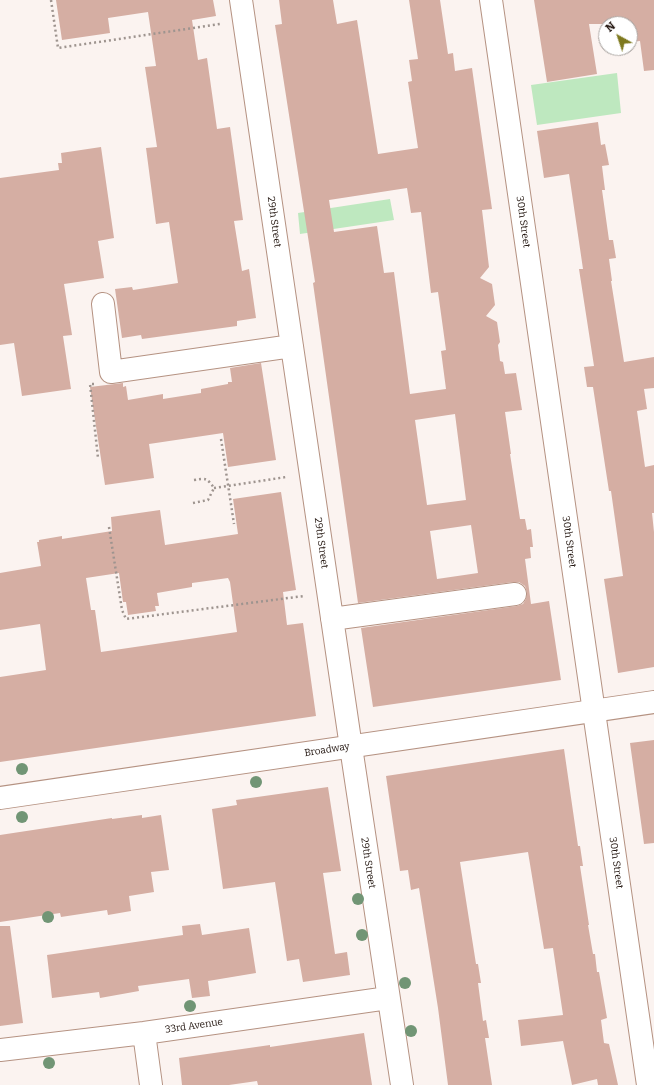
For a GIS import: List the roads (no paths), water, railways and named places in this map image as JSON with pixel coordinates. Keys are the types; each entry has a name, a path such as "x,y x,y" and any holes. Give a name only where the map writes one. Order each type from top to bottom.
{"street":[{"name":"29th Street","path":"241,0 402,1085"},
{"name":"30th Street","path":"491,0 648,1085"},
{"path":"103,304 111,372 292,346"},
{"path":"332,619 515,594"},
{"name":"Broadway","path":"0,798 654,702"},
{"name":"33rd Avenue","path":"0,1050 144,1033 388,998"},
{"path":"144,1033 152,1085"}]}
